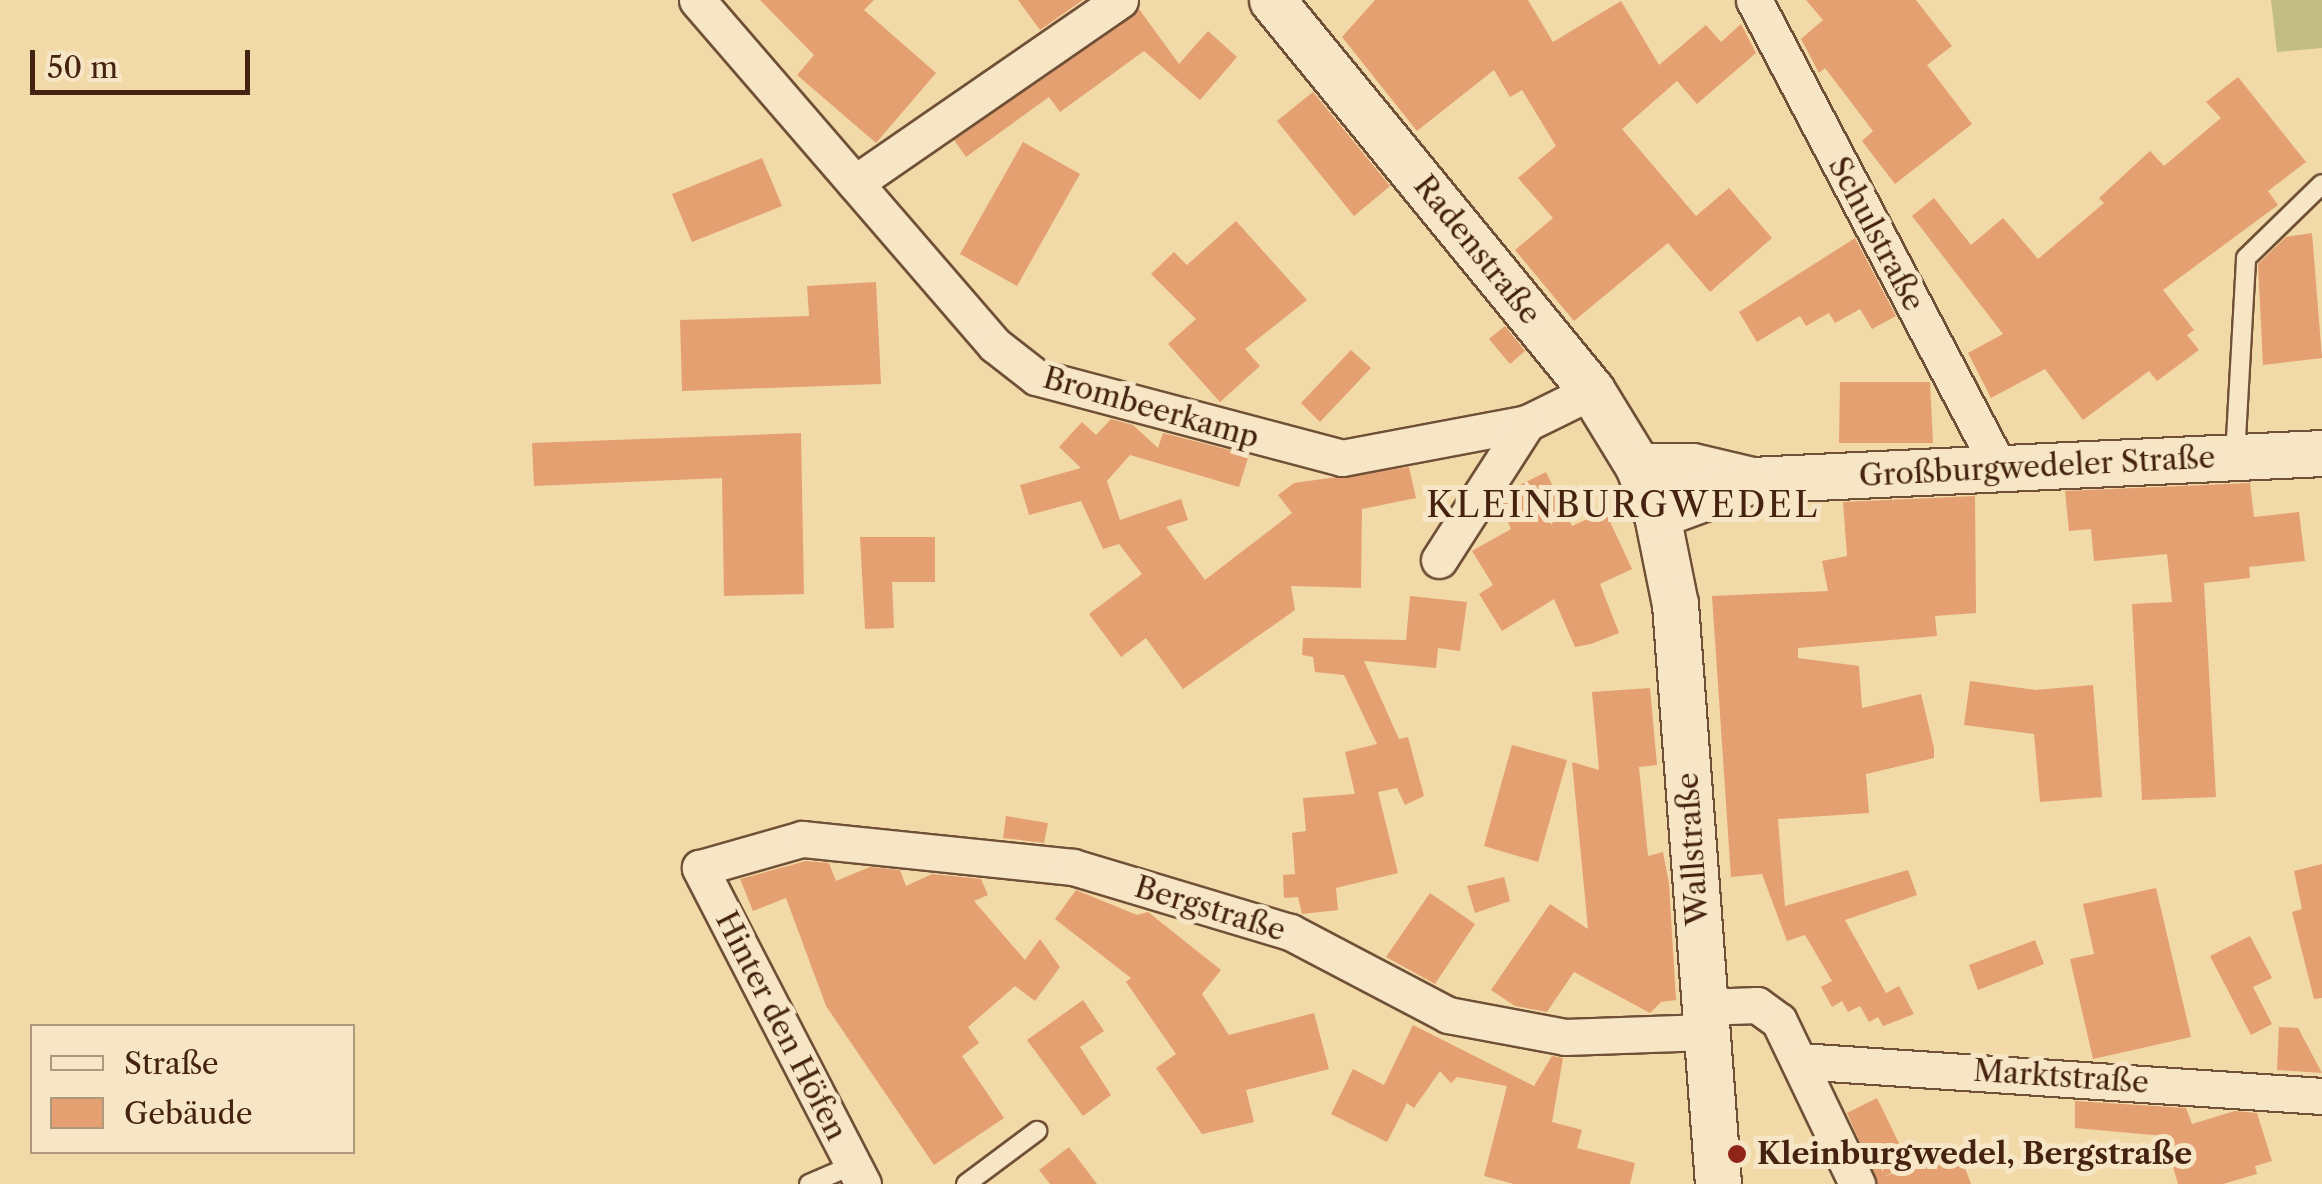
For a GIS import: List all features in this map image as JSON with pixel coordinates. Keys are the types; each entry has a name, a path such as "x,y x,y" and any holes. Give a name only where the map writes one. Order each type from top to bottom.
{"street":[{"name":"Brombeerkamp","path":"698,0 995,345 1036,377 1342,458 1527,422 1592,391"},
{"path":"855,183 1120,0"},
{"name":"Radenstraße","path":"1272,0 1592,391 1638,466 1657,515"},
{"name":"Schulstraße","path":"1754,0 1999,467"},
{"path":"1439,560 1527,422"},
{"name":"Großburgwedeler Straße","path":"1638,466 1692,466 1752,480 2322,453"},
{"name":"Großburgwedeler Straße","path":"1657,515 1752,480"},
{"name":"Wallstraße","path":"1657,515 1679,640 1718,1184"},
{"name":"Bergstraße","path":"700,868 802,839 1073,866 1290,932 1448,1015 1565,1037 1705,1019 1757,1005 1779,1021 1857,1184"},
{"name":"Hinter den Höfen","path":"700,868 858,1175"},
{"name":"Marktstraße","path":"1799,1061 2322,1096"}],"lane":[{"path":"2235,458 2246,258 2322,184"},
{"path":"966,1184 1036,1131"},
{"path":"809,1184 858,1175"}],"shaded area":[{"path":"2271,0 2322,0 2322,48 2277,52"}],"building":[{"path":"760,0 874,0 864,10 936,73 876,143 797,75 814,55"},
{"path":"1018,0 1083,0 1040,30"},
{"path":"1375,0 1528,0 1553,42 1621,1 1659,65 1706,25 1721,42 1741,24 1756,53 1697,104 1677,81 1622,129 1696,216 1729,188 1772,238 1710,292 1668,243 1574,321 1515,250 1553,218 1518,178 1556,146 1522,90 1510,97 1494,70 1417,131 1342,37"},
{"path":"1806,0 1916,0 1952,46 1927,65 1972,124 1895,184 1862,141 1873,131 1825,68 1819,73 1801,39 1823,20"},
{"path":"1139,9 1179,64 1208,31 1237,57 1200,100 1144,51 1060,112 1049,97 966,157 954,140"},
{"path":"2238,77 2306,162 2268,191 2278,205 2163,290 2194,330 2187,335 2199,350 2157,381 2149,371 2083,420 2045,369 1991,398 1968,353 2003,334 1912,216 1934,198 1971,245 2003,218 2038,259 2104,203 2099,198 2150,151 2164,166 2221,118 2206,102"},
{"path":"1313,92 1390,186 1354,216 1277,121"},
{"path":"1023,142 1080,174 1017,286 960,254"},
{"path":"762,158 782,206 692,242 672,194"},
{"path":"1236,221 1307,300 1245,349 1260,366 1220,402 1168,344 1196,319 1151,274 1174,252 1187,265"},
{"path":"2312,233 2322,358 2263,365 2258,264 2286,237"},
{"path":"1855,238 1896,316 1872,329 1860,309 1835,323 1829,313 1806,326 1800,316 1757,342 1739,312"},
{"path":"876,282 881,384 682,391 680,320 809,316 807,286"},
{"path":"1505,326 1525,351 1510,364 1489,339"},
{"path":"1351,350 1371,368 1320,422 1301,403"},
{"path":"1840,382 1930,382 1933,443 1839,443"},
{"path":"1111,419 1133,425 1158,448 1163,433 1249,455 1239,487 1130,455 1107,481 1120,520 1181,499 1188,520 1166,527 1205,580 1292,513 1278,495 1294,483 1409,467 1416,498 1362,509 1361,588 1291,586 1295,610 1183,689 1146,638 1121,657 1089,614 1142,574 1119,544 1103,549 1081,501 1029,515 1020,485 1081,468 1059,447 1082,422 1096,435"},
{"path":"801,433 804,594 724,596 722,478 534,486 532,443"},
{"path":"1546,472 1572,526 1605,511 1632,569 1600,584 1619,633 1591,644 1575,647 1554,599 1502,631 1479,594 1493,585 1472,551 1511,529 1500,505 1510,490"},
{"path":"2250,483 2254,517 2299,512 2305,561 2249,567 2250,578 2204,583 2216,797 2142,800 2132,604 2172,602 2167,554 2094,561 2091,529 2069,531 2065,491"},
{"path":"1975,496 1976,613 1935,616 1937,636 1798,648 1798,658 1859,666 1862,708 1921,694 1934,748 1934,758 1866,774 1869,813 1778,819 1785,906 1908,870 1917,895 1845,920 1886,993 1899,986 1914,1014 1883,1026 1878,1017 1869,1022 1860,1006 1848,1012 1842,1001 1832,1007 1821,987 1832,981 1805,935 1787,941 1762,874 1731,877 1712,596 1828,591 1822,561 1847,556 1843,502"},
{"path":"860,537 935,537 935,582 892,582 894,628 865,629"},
{"path":"1410,596 1467,602 1460,651 1438,648 1436,668 1364,661 1399,739 1408,737 1424,796 1405,805 1397,788 1378,792 1398,873 1336,888 1338,910 1302,914 1298,897 1284,898 1283,875 1295,874 1292,833 1306,831 1303,798 1355,794 1345,752 1377,744 1344,675 1315,672 1313,657 1302,655 1303,638 1406,640"},
{"path":"1970,681 2035,690 2093,685 2102,797 2040,802 2034,734 1964,725"},
{"path":"1650,688 1657,765 1639,767 1648,856 1663,852 1669,884 1676,1000 1661,1002 1650,1013 1574,972 1547,1012 1515,1006 1491,990 1550,904 1588,929 1572,762 1599,770 1592,692"},
{"path":"1512,745 1567,760 1538,862 1484,846"},
{"path":"1006,816 1048,823 1044,843 1003,838"},
{"path":"806,861 829,863 836,881 870,867 900,870 906,886 932,874 981,879 988,895 974,901 1025,960 1040,939 1060,967 1035,1001 1015,986 968,1027 979,1043 962,1056 1004,1118 934,1165 826,1006 786,898 753,911 740,879"},
{"path":"2322,864 2322,998 2314,999 2292,912 2302,909 2294,871"},
{"path":"1504,877 1510,901 1475,913 1467,886"},
{"path":"2156,888 2191,1037 2093,1059 2070,959 2094,954 2083,904"},
{"path":"1076,890 1137,915 1148,912 1221,970 1202,994 1229,1035 1314,1013 1329,1069 1246,1090 1254,1122 1202,1134 1156,1068 1176,1054 1126,982 1131,978 1055,919"},
{"path":"1430,893 1475,924 1435,984 1386,957"},
{"path":"2250,936 2272,978 2253,987 2272,1024 2251,1035 2210,956"},
{"path":"2035,940 2044,964 1978,990 1969,965"},
{"path":"1083,1000 1104,1031 1080,1047 1111,1095 1083,1116 1027,1040"},
{"path":"1413,1025 1534,1086 1552,1056 1563,1058 1552,1122 1582,1130 1577,1148 1635,1163 1630,1184 1514,1184 1484,1176 1507,1086 1457,1077 1451,1083 1440,1071 1414,1108 1407,1103 1387,1142 1331,1114 1353,1069 1384,1085"},
{"path":"2279,1027 2298,1028 2322,1073 2277,1070"},
{"path":"1877,1098 1909,1164 1883,1177 1958,1149 1971,1184 1878,1184 1847,1113"},
{"path":"2075,1101 2186,1108 2192,1124 2235,1111 2257,1113 2272,1161 2255,1166 2257,1174 2223,1184 2178,1184 2164,1136 2075,1128"},
{"path":"1069,1147 1097,1184 1050,1184 1039,1170"}],"place":[{"name":"Kleinburgwedel, Bergstraße","path":"1737,1154"}],"district":[{"name":"KLEINBURGWEDEL","path":"1623,505"}]}
